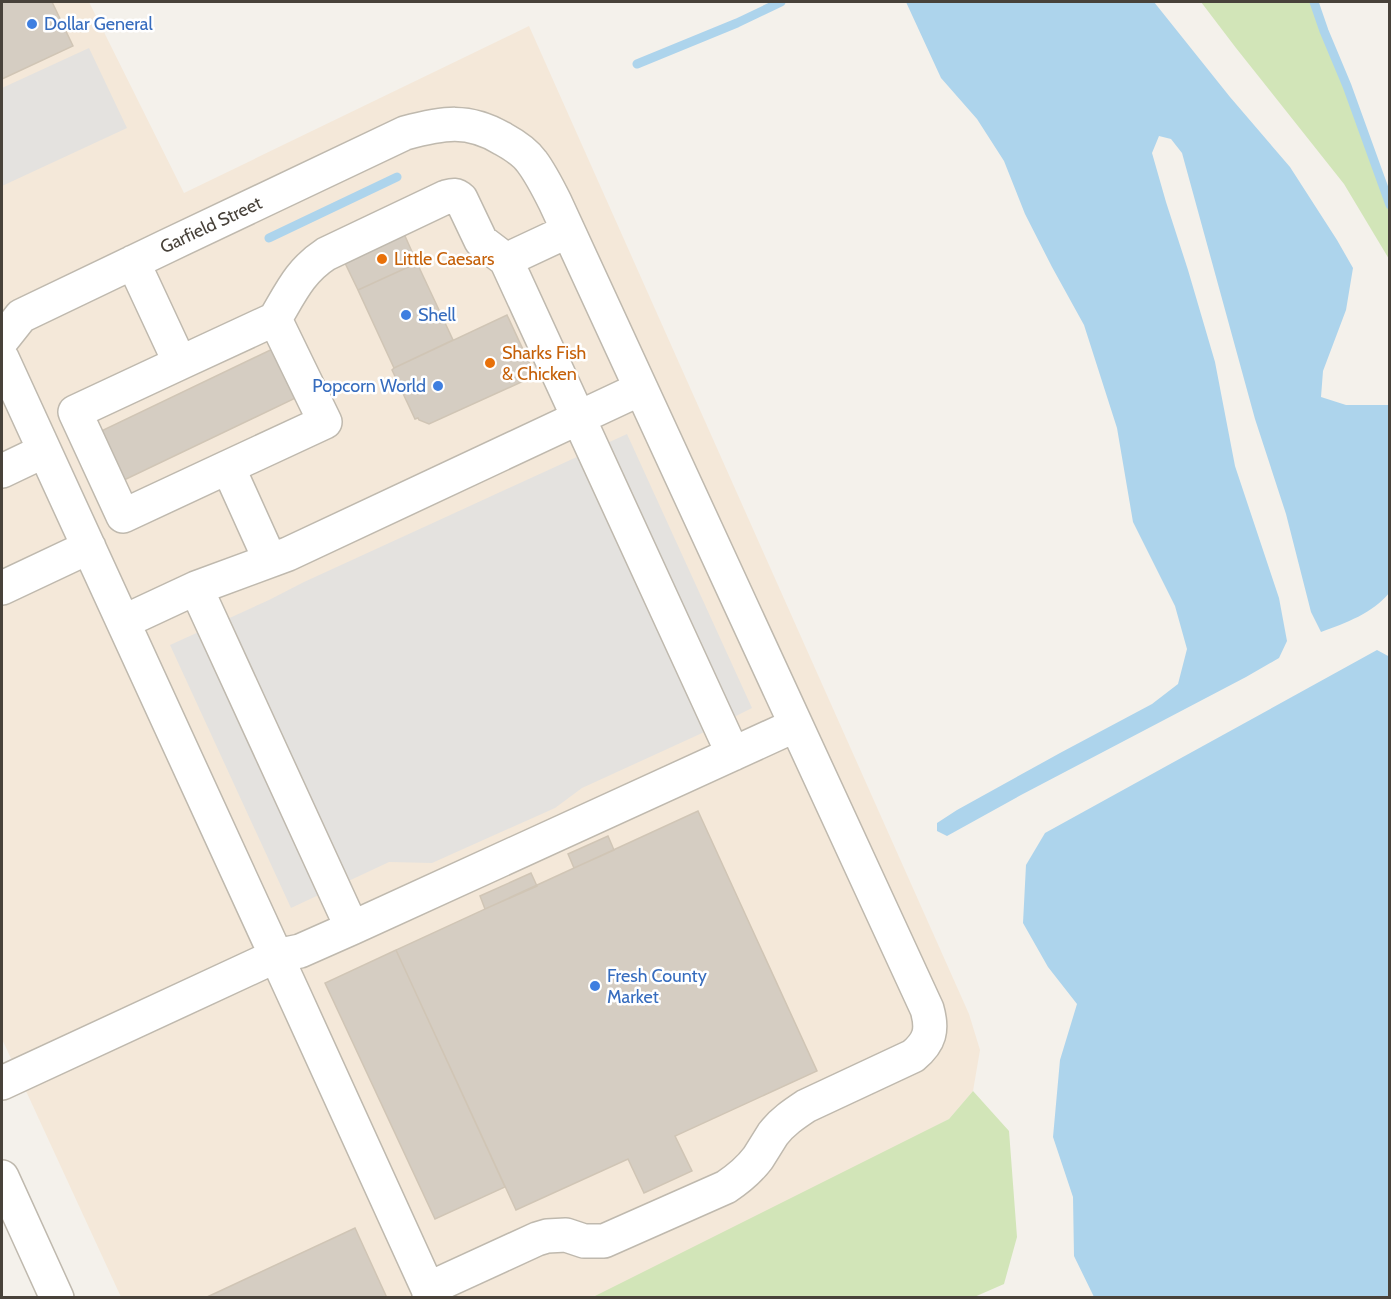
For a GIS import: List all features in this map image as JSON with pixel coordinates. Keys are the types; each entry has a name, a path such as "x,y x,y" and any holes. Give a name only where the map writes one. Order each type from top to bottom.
{"street":[{"name":"Garfield Street","path":"2,340 21,316 405,133 431,126 473,125 494,133 514,145 531,159 543,178 927,1009 930,1033 922,1049 913,1056 794,1113 773,1134 748,1169 726,1187 604,1241 584,1242 566,1235 537,1239 429,1293"},
{"path":"275,319 325,422 123,516 75,412 275,319 298,281 310,265 318,259 452,195 457,196 461,199 481,241 506,260 733,754"},
{"path":"506,260 568,231"},
{"path":"133,262 180,363"},
{"path":"2,358 429,1293"},
{"path":"123,622 196,588 288,554 640,389"},
{"path":"2,471 44,451"},
{"path":"228,467 270,560"},
{"path":"2,608 8,581 89,547"},
{"path":"196,588 352,928"},
{"path":"2,1083 276,956 300,951 352,928 796,725"},
{"path":"2,1177 50,1295"}],"shaded area":[{"path":"2,2 89,2 184,193 529,26 969,1014 980,1050 973,1091 949,1119 613,1297 121,1297 2,1039"},
{"path":"89,48 127,128 2,186 2,88"},
{"path":"627,434 752,708 582,788 555,808 432,863 389,862 291,908 170,645"}],"green space":[{"path":"1201,2 1314,2 1347,86 1389,205 1389,259 1344,184"},
{"path":"973,1091 1009,1131 1017,1237 1004,1284 972,1298 593,1297 949,1119"}],"water":[{"path":"906,2 1154,2 1290,167 1353,268 1346,310 1323,371 1321,397 1346,405 1390,405 1389,593 1367,612 1321,632 1311,612 1286,514 1255,419 1182,153 1171,139 1159,136 1152,153 1215,362 1235,466 1279,598 1287,641 1279,658 1246,677 947,836 937,831 937,823 1152,704 1178,684 1187,649 1175,606 1133,522 1117,428 1084,325 1025,214 1004,161 977,119 941,78"},
{"path":"1377,650 1390,657 1389,1297 1094,1297 1074,1256 1073,1197 1053,1137 1060,1060 1077,1004 1048,967 1023,923 1026,865 1045,833"}],"building":[{"name":"Dollar General","path":"2,2 52,2 73,46 2,79"},
{"name":"Little Caesars","path":"401,227 417,263 358,290 345,263"},
{"name":"Shell","path":"417,263 453,340 394,368 358,290"},
{"path":"507,315 532,369 528,379 429,424 418,418 415,419 392,370"},
{"path":"283,344 306,393 120,482 97,433"},
{"name":"Fresh County Market","path":"698,811 817,1071 675,1136 692,1171 644,1193 628,1159 516,1210 396,950"},
{"path":"608,836 614,850 574,868 568,854"},
{"path":"531,873 537,886 485,909 480,896"},
{"path":"396,950 505,1187 435,1219 325,983"},
{"path":"355,1228 387,1298 205,1298"}],"waterway":[{"path":"637,64 737,23 781,2"},
{"path":"1314,2 1390,205"},
{"path":"269,238 397,177"}],"place":[{"name":"Dollar General","path":"32,24"},
{"name":"Little Caesars","path":"382,259"},
{"name":"Shell","path":"406,315"},
{"name":"Sharks Fish & Chicken","path":"490,363"},
{"name":"Popcorn World","path":"438,386"},
{"name":"Fresh County Market","path":"595,986"}]}
